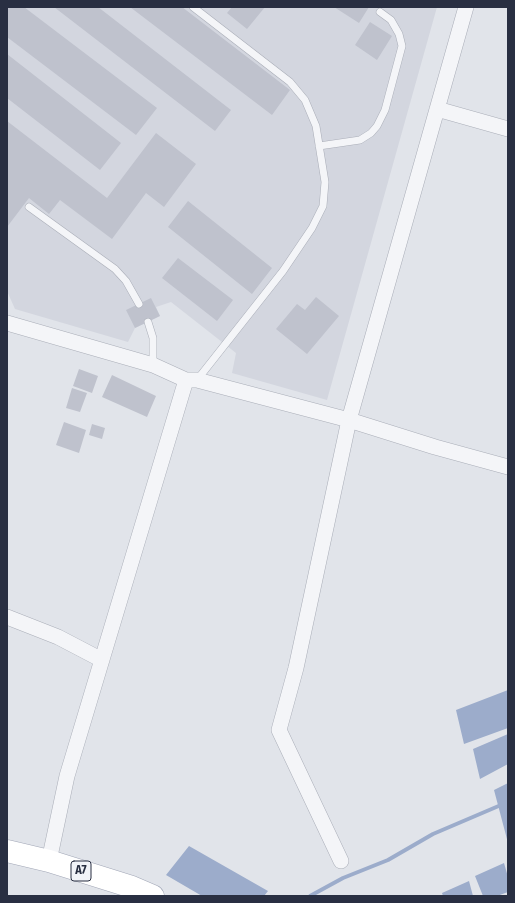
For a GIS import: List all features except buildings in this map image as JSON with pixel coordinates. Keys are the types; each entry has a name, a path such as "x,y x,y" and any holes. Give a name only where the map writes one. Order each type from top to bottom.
{"main road":[{"name":"A7","path":"7,851 49,861 132,887 153,896"}],"street":[{"path":"341,861 278,730 299,653 349,420 466,7"},
{"path":"438,109 508,129"},
{"path":"7,323 153,365 192,380 349,420 435,447 508,467"},
{"path":"49,861 67,776 102,660 192,380"},
{"path":"7,617 58,637 102,660"}],"lane":[{"path":"192,380 283,271 312,228 323,206 325,182 316,126 305,100 290,82 193,7"},
{"path":"319,146 360,140 371,133 377,126 385,110 402,46 399,34 391,20 380,12"},
{"path":"29,207 115,269 126,281 139,304"},
{"path":"148,322 153,338 153,365"}],"shaded area":[{"path":"7,7 437,7 327,400 232,373 236,353 171,302 156,307 160,316 135,328 128,342 15,309 7,291"}],"water":[{"path":"508,690 508,728 464,744 456,710"},
{"path":"508,734 508,764 480,779 473,749"},
{"path":"508,783 508,843 494,790"},
{"path":"189,846 268,891 264,896 202,896 166,875"},
{"path":"504,863 508,877 508,892 497,896 483,896 475,876"},
{"path":"469,881 473,896 443,896 442,893"}],"waterway":[{"path":"310,896 343,878 388,860 433,834 508,802"}]}
